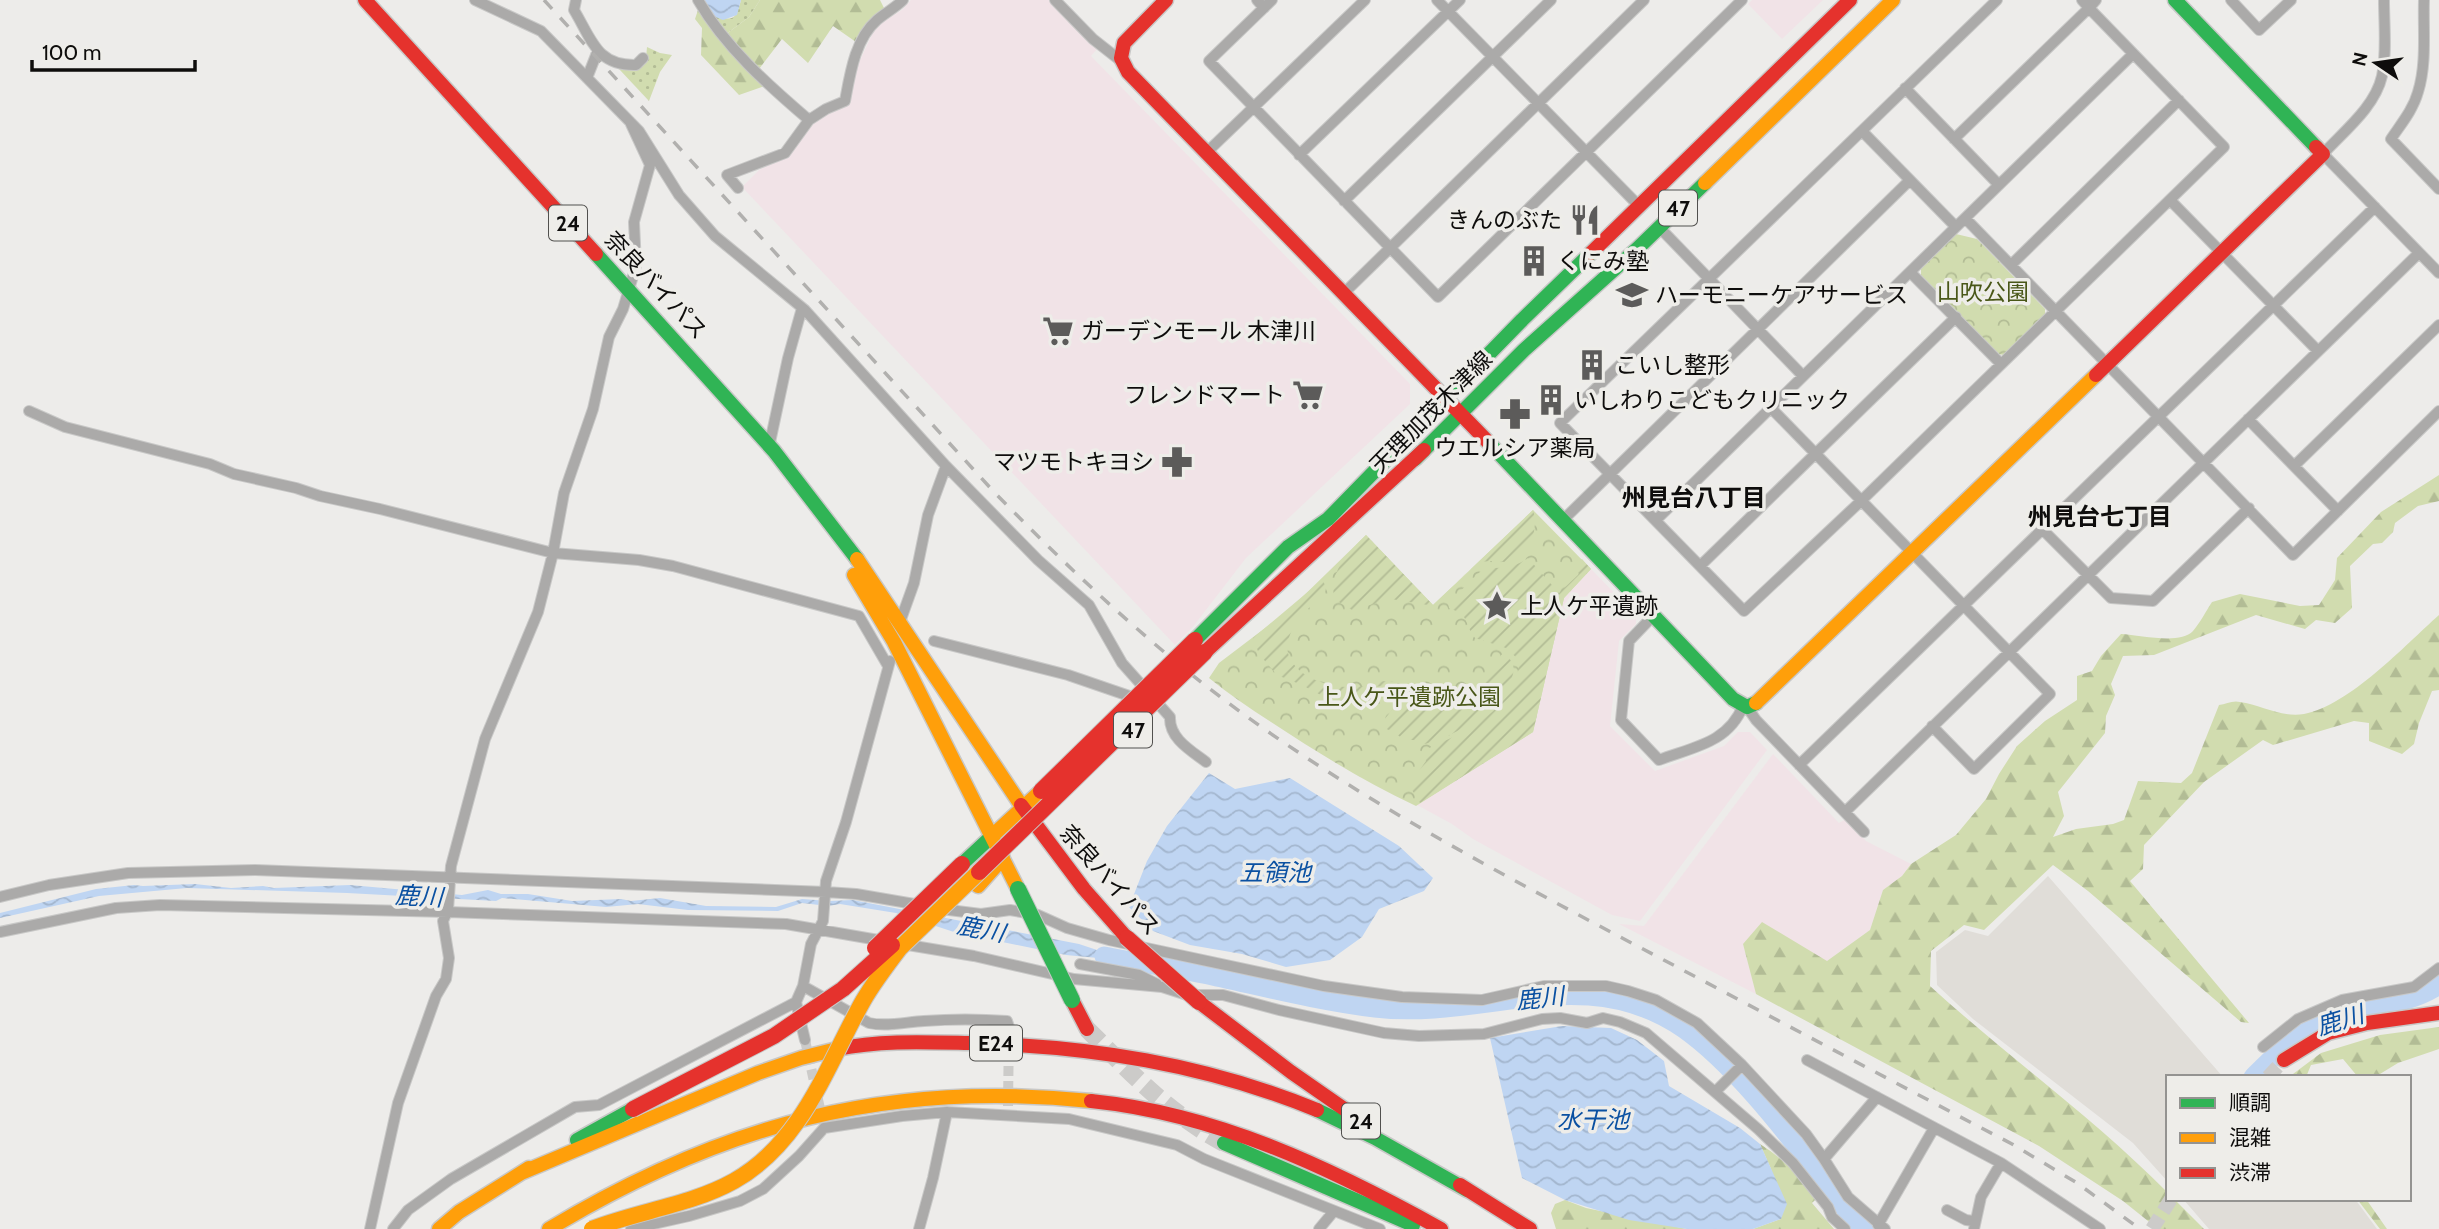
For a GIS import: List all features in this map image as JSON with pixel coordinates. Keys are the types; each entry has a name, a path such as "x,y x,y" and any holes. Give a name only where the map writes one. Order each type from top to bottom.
{"main road":[{"name":"奈良バイパス","path":"365,0 675,337 822,510 900,622 1034,826 1096,905 1127,938 1199,1002 1291,1072 1530,1229"},
{"path":"1166,0 1124,43 1121,61 1128,72 1461,414 1733,699 1745,706 1758,702 2323,154 2175,0"},
{"name":"天理加茂木津線","path":"1203,649 1316,536 1328,519 1522,320 1850,0"},
{"name":"天理加茂木津線","path":"1203,649 1423,450 1524,350 1586,297 1893,0"},
{"name":"奈良バイパス","path":"769,447 786,479 853,573 894,642 1087,1029"},
{"path":"633,1108 774,1036 843,989 1203,649"},
{"path":"592,1229 716,1190 748,1172 773,1152 805,1111 863,1001 901,948 1203,649"},
{"name":"47","path":"992,836 1203,649"},
{"name":"47","path":"1003,858 1203,649"},
{"path":"521,1173 811,1000 877,946 992,836"},
{"path":"644,1211 695,1207 724,1198 753,1183 779,1162 821,1107 866,1016 891,977 1003,858"},
{"path":"2284,1060 2328,1033 2367,1023 2439,1013"},
{"name":"E24","path":"439,1229 459,1212 521,1173 706,1094 806,1056 859,1045 949,1042 1033,1045 1106,1052 1177,1065 1235,1079 1318,1110 1381,1141 1468,1190"},
{"name":"E24","path":"549,1229 653,1171 706,1149 780,1124 903,1100 999,1094 1133,1107 1210,1125 1263,1142 1326,1169 1441,1229"},
{"path":"1224,1143 1423,1229"}],"street":[{"path":"475,0 541,31 587,78 649,143 680,195 715,236 802,308 946,466 1038,560 1089,605 1122,663 1170,718 1170,727 1184,746 1206,762"},
{"path":"576,0 574,10 598,50 610,62 636,65 643,58"},
{"path":"698,0 722,37 767,84 809,120"},
{"path":"738,188 727,175 785,153 809,120 845,101 850,69 864,37 875,21 903,0"},
{"path":"1206,153 1364,0"},
{"path":"1437,0 1639,206"},
{"path":"1298,155 1460,0"},
{"path":"1344,201 1551,0"},
{"path":"1954,139 2089,3 2133,54 2224,147 1862,500 1744,611 1560,423 1997,0"},
{"path":"2231,0 2259,30 2291,0"},
{"path":"2384,0 2383,68 2379,86 2366,107 2323,154 2439,273"},
{"path":"2424,0 2423,62 2418,93 2411,110 2391,139 2435,186"},
{"path":"1058,1 1093,39 1121,61"},
{"path":"1264,3 1209,61 1438,297 1740,1"},
{"path":"1343,294 1638,2"},
{"path":"587,78 598,50"},
{"path":"1656,520 2133,54"},
{"path":"1905,88 1999,185"},
{"path":"2012,264 2179,100"},
{"path":"370,1229 398,1103 436,996 446,979 449,958 443,921 448,911 449,881 485,739 538,612 564,493 593,409 609,337 623,309 636,266 634,222 650,165 629,122"},
{"path":"1862,131 1956,227"},
{"path":"2435,186 2439,172"},
{"path":"1562,521 1909,181"},
{"path":"2170,200 2318,351"},
{"path":"1799,765 2375,207"},
{"path":"1965,218 2293,555 2439,411"},
{"path":"1659,227 1803,376"},
{"path":"1844,812 2419,253"},
{"path":"1910,272 2001,364"},
{"path":"769,447 802,308"},
{"path":"1700,566 1956,317"},
{"path":"2294,466 2439,325"},
{"path":"1771,408 2050,694 1974,769 1932,726"},
{"path":"29,411 65,427 211,464 234,474 320,496 553,553 639,560 673,566 859,616 888,666"},
{"path":"2248,419 2338,511"},
{"path":"805,1040 796,1002 803,986 811,944 821,926 826,881 846,822 894,642 914,583 928,515 946,466"},
{"path":"2042,529 2111,598 2153,601 2249,508"},
{"path":"1653,615 1629,641 1621,720 1659,760 1722,737 1737,721 1745,706 1864,832"},
{"path":"934,641 1068,675 1140,699 1152,698"},
{"path":"0,897 49,885 140,873 255,870 449,881 856,894 963,913 981,914 1010,910 1038,915 1067,928 1109,940 1324,986 1402,998 1482,1000 1544,986 1606,986 1656,999 1697,1023 1742,1065 1806,1134 1848,1197 1881,1227 1934,1128"},
{"path":"0,932 116,908 160,905 448,911 786,924 821,926 1074,979 1162,986"},
{"path":"1080,964 1139,975 1187,995 1223,995 1361,1028 1419,1036 1484,1034 1560,1018 1587,1023 1603,1018 1620,1022 1646,1033 1758,1129 1793,1163 1828,1207 1832,1217 1845,1229"},
{"path":"2263,1047 2298,1019 2342,1000 2414,987 2439,968"},
{"path":"803,986 869,1023 878,1025 927,1020 988,1020 1007,1021 1009,1027"},
{"path":"393,1229 408,1210 451,1179 575,1107 599,1105 796,1002"},
{"path":"1807,1060 2001,1163 2101,1229"},
{"path":"1715,1092 1742,1065"},
{"path":"1824,1158 1877,1097"},
{"path":"631,1229 740,1201 763,1189 799,1156 824,1128 902,1116 1008,1110 1069,1119 1177,1145 1204,1159 1380,1229"},
{"path":"919,1229 947,1112"},
{"path":"1947,1210 1974,1225 1981,1197 2001,1163"},
{"path":"1319,1229 1334,1211"}],"shaded area":[{"path":"911,0 1049,0 1097,49 1091,56 1410,384 1410,404 1246,558 1192,628 1175,645 742,187 759,170 785,157 815,122 837,108 850,104 855,71 876,26 902,10"},
{"path":"1752,0 1823,0 1782,39 1748,4"},
{"path":"1591,569 1636,615 1636,624 1619,641 1610,726 1655,771 1724,746 1738,732 1750,732 1767,750 1640,921 1612,915 1417,805 1533,732 1564,598"},
{"path":"1773,754 1839,823 1846,819 1866,841 1911,864 1902,876 1883,890 1870,930 1827,961 1743,944 1756,994 1619,924 1644,926"},
{"path":"2048,876 2221,1075 2166,1075 2166,1180 2133,1143 1973,1019 1937,985 1936,952 1965,930 1988,936"},
{"path":"2185,1201 2356,1201 2377,1229 2209,1229"}],"green space":[{"path":"741,0 760,0 749,17 725,35 711,15 732,18 737,13"},
{"path":"760,0 880,0 884,8 865,25 856,42 833,26 808,63 782,39 759,69 725,35 749,17"},
{"path":"699,7 765,86 739,95 701,55 702,28 695,19"},
{"path":"647,47 672,55 660,72 649,101 619,69 633,68 646,58"},
{"name":"山吹公園","path":"1956,234 1977,239 2045,309 2045,315 2004,355 1998,354 1921,275 1921,269"},
{"path":"2439,475 2439,501 2418,506 2395,523 2393,532 2382,543 2373,544 2350,566 2352,608 2335,623 2316,620 2305,629 2256,615 2154,655 2123,656 2111,684 2115,695 2106,716 2105,733 2058,792 2064,816 2053,837 2076,829 2124,820 2138,781 2181,783 2192,773 2219,705 2237,702 2296,715 2322,708 2340,699 2376,673 2439,615 2439,690 2432,691 2414,744 2402,754 2369,741 2369,723 2354,721 2273,745 2263,740 2204,782 2144,845 2143,869 2130,881 2249,1023 2241,1022 2088,891 2053,865 1984,930 1964,925 1931,951 1930,986 2111,1139 2166,1191 2166,1201 2176,1201 2204,1229 2158,1229 2123,1201 2039,1146 1756,994 1743,944 1762,922 1827,961 1870,930 1883,890 1902,876 1911,864 1956,835 1986,799 2017,746 2045,721 2077,700 2077,676 2092,671 2101,656 2121,634 2179,638 2196,628 2212,602 2240,594 2300,606 2319,605 2335,580 2337,558 2381,512"},
{"name":"上人ケ平遺跡公園","path":"1533,510 1591,569 1564,598 1533,732 1416,806 1324,756 1209,678 1219,663 1290,609 1366,535 1433,605"},
{"path":"1533,510 1535,526 1531,542 1521,556 1506,562 1482,562 1467,572"},
{"path":"1366,535 1433,605 1458,581 1434,606 1391,599 1352,610 1334,599 1337,571 1346,556"},
{"path":"1528,558 1559,593 1579,574 1573,567 1582,559 1591,569 1564,598 1533,732 1420,803 1409,785 1426,761 1422,751 1469,728 1498,706 1509,693 1519,660 1506,648 1475,638 1464,617 1449,608 1448,603 1483,569 1512,566"},
{"path":"1322,580 1326,588 1324,594 1302,616 1290,636 1287,649 1293,664 1308,676 1326,684 1355,687 1391,681 1407,687 1401,693 1394,688 1379,686 1339,701 1332,701 1277,675 1259,654 1253,638"},
{"path":"1503,654 1512,662 1510,682 1492,704 1457,731 1420,745 1414,740 1404,740 1379,726 1409,689 1433,704 1444,703 1445,706 1479,685 1485,685 1486,679 1495,670"},
{"path":"2439,1027 2439,1049 2398,1063 2378,1075 2356,1075 2343,1059 2311,1065 2307,1075 2292,1075 2321,1053 2380,1035"},
{"path":"1760,1144 1797,1175 1816,1199 1812,1203 1834,1229 1753,1229 1781,1219 1771,1169"},
{"path":"1565,1200 1586,1208 1687,1229 1556,1229 1551,1213 1555,1204"},
{"path":"2359,1201 2367,1201 2387,1229 2380,1229"}],"water":[{"path":"702,0 741,0 737,15 723,20 711,15"},
{"name":"五領池","path":"1209,773 1235,789 1290,778 1399,846 1433,878 1424,891 1379,909 1362,937 1330,960 1286,967 1242,954 1190,945 1153,931 1129,907 1147,861 1167,826"},
{"path":"195,884 231,888 350,885 462,895 488,890 501,894 528,894 572,901 660,898 706,906 776,907 802,899 853,900 1079,944 1130,961 1066,955 954,932 896,913 840,904 828,906 802,903 778,911 688,910 638,904 606,907 502,898 496,901 187,888 99,896 0,918 0,913 96,889"},
{"name":"水干池","path":"1562,1026 1611,1028 1637,1040 1664,1061 1669,1086 1740,1128 1760,1144 1787,1204 1781,1219 1753,1229 1687,1229 1629,1220 1565,1200 1522,1178 1490,1038"}],"waterway":[{"name":"鹿川","path":"1104,956 1375,1008 1415,1010 1571,995 1609,998 1647,1009 1684,1029 1738,1077 1864,1229"},
{"name":"鹿川","path":"2255,1075 2291,1041 2323,1021 2349,1012 2415,997 2439,985"}],"tunnel":[{"path":"1008,1106 1009,1027"},
{"path":"1087,1029 1168,1105 1224,1143"},
{"path":"805,1040 822,1118"},
{"path":"2270,1075 2284,1060"},
{"path":"2152,1229 2170,1201"}],"railway":[{"path":"544,0 995,493 1116,610 1212,691 1291,747 1431,834 2012,1144 2077,1183 2140,1229"}],"traffic: fast":[{"path":"2175,0 2316,147"},
{"path":"1415,459 1524,350 1637,249 1705,183"},
{"path":"1195,640 1288,547 1328,519 1591,253"},
{"path":"596,254 774,451 857,559"},
{"path":"1489,443 1733,699 1747,707 1756,703"},
{"path":"962,864 992,836"},
{"path":"1018,889 1072,1000"},
{"path":"577,1140 633,1109"},
{"path":"1317,1110 1375,1138 1467,1190"},
{"path":"1224,1143 1413,1225"}],"traffic: slow":[{"path":"1705,183 1893,0"},
{"path":"1756,703 2096,375"},
{"path":"857,559 1021,805"},
{"path":"854,575 894,642 1018,889"},
{"path":"992,836 1041,791"},
{"path":"978,886 1003,858"},
{"path":"592,1229 700,1196 734,1181 758,1165 796,1124 825,1076 863,1001 890,961 900,948 979,872"},
{"path":"521,1173 758,1073 837,1049"},
{"path":"549,1229 614,1192 679,1162 743,1137 809,1118 876,1105 945,1097 1017,1096 1091,1101"},
{"path":"439,1229 459,1212 529,1168"}],"traffic: jam":[{"path":"365,0 596,254"},
{"path":"1166,0 1124,43 1121,58 1128,72 1489,443"},
{"path":"1591,253 1850,0"},
{"path":"2096,375 2323,154 2316,147"},
{"path":"1205,652 1424,450"},
{"path":"1041,791 1195,640"},
{"path":"979,872 1205,652"},
{"path":"1021,805 1084,889 1127,938"},
{"path":"875,948 962,864"},
{"path":"1127,938 1199,1002"},
{"path":"633,1109 774,1036 843,989 892,945"},
{"path":"1072,1000 1087,1029"},
{"path":"1199,1002 1360,1120"},
{"path":"2284,1060 2328,1033 2367,1023 2439,1013"},
{"path":"837,1049 886,1043 936,1042 1014,1045 1103,1053 1190,1069 1275,1094 1317,1110"},
{"path":"1091,1101 1138,1108 1229,1131 1315,1165 1441,1229"},
{"path":"1460,1185 1530,1229"}],"place":[{"name":"きんのぶた","path":"1585,220"},
{"name":"くにみ塾","path":"1534,261"},
{"name":"ハーモニーケアサービス","path":"1632,295"},
{"name":"ガーデンモール 木津川","path":"1058,331"},
{"name":"こいし整形","path":"1592,365"},
{"name":"フレンドマート","path":"1308,395"},
{"name":"いしわりこどもクリニック","path":"1551,400"},
{"name":"ウエルシア薬局","path":"1515,414"},
{"name":"マツモトキヨシ","path":"1177,462"},
{"name":"上人ケ平遺跡","path":"1497,606"}],"district":[{"name":"州見台八丁目","path":"1694,497"},
{"name":"州見台七丁目","path":"2100,516"}]}
